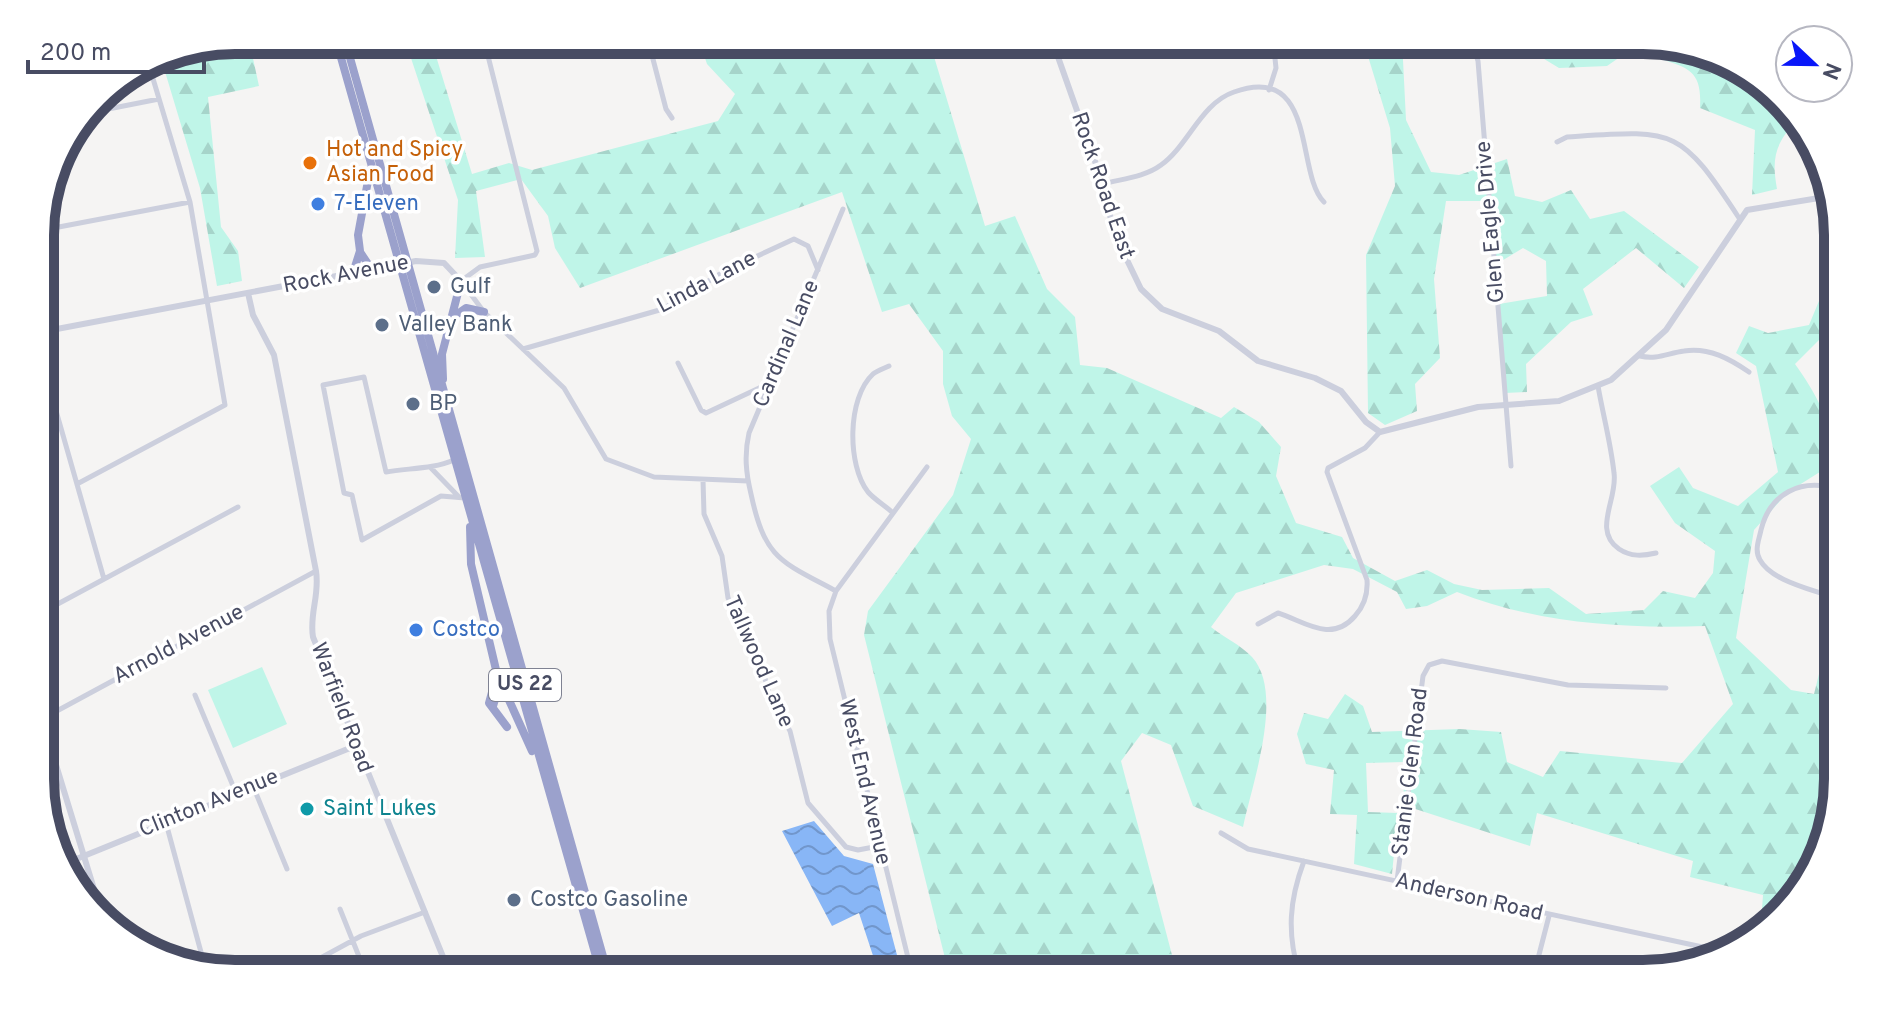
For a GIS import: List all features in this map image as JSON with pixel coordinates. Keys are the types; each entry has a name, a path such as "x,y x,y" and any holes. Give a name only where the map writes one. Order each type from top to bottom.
{"highway":[{"name":"US 22","path":"340,54 444,396 604,960"},
{"name":"US 22","path":"349,54 462,498 597,960"},
{"path":"353,273 360,251 358,235 369,192 370,161"},
{"path":"360,251 372,270"},
{"path":"444,396 442,354 461,281"},
{"path":"451,321 466,308 484,312"},
{"path":"471,521 471,564 497,674 489,696 507,727"},
{"path":"493,707 499,695 510,700 543,773"}],"street":[{"path":"461,281 480,267 535,255 537,243 488,54"},
{"path":"652,54 666,109 672,118"},
{"name":"Rock Road East","path":"1057,54 1103,184 1107,211 1125,260 1151,300 1162,309 1219,331 1258,361 1315,378 1341,391 1366,422 1380,432"},
{"path":"1269,90 1276,68 1274,54"},
{"name":"Glen Eagle Drive","path":"1476,54 1511,466"},
{"path":"77,484 225,405 190,202 152,75"},
{"path":"1103,184 1161,166 1226,95 1244,89 1269,90 1286,102 1297,116 1316,191 1324,202"},
{"path":"105,110 159,99"},
{"path":"1557,142 1567,137 1640,132 1664,136 1695,154 1739,218"},
{"path":"1258,624 1278,613 1315,629 1338,629 1349,623 1362,605 1367,580 1328,468 1365,448 1380,432 1452,412 1548,404 1598,386 1640,356 1666,330 1739,218 1753,207 1820,198"},
{"path":"54,228 190,202"},
{"name":"Cardinal Lane","path":"748,481 745,449 843,209"},
{"name":"Linda Lane","path":"522,349 663,309 725,271 798,239 808,246 818,270"},
{"name":"Rock Avenue","path":"54,330 437,260 449,266 484,312 564,388 606,459 654,477 748,481"},
{"name":"Warfield Road","path":"248,293 253,315 274,355 316,571 319,590 312,618 313,637 444,960"},
{"path":"1640,356 1660,357 1687,350 1714,353 1749,372"},
{"path":"678,363 703,413 771,383"},
{"path":"889,366 873,374 864,387 852,429 852,452 868,492 892,512"},
{"path":"454,460 386,472 364,377 323,385 344,493 352,495 362,540 441,496 462,498"},
{"path":"1598,386 1615,476 1607,532 1613,544 1626,553 1638,556 1656,553"},
{"path":"54,404 104,579"},
{"path":"429,466 462,498"},
{"name":"West End Avenue","path":"908,960 830,639 829,611 836,591 927,467"},
{"name":"Tallwood Lane","path":"703,480 704,514 722,556 728,598 757,649 770,697 790,731 808,803 846,847 858,850 879,846"},
{"path":"748,481 759,532 773,552 836,591"},
{"path":"1824,487 1807,484 1793,487 1782,495 1765,513 1757,549 1760,561 1774,574 1824,594"},
{"path":"54,606 238,507"},
{"name":"Arnold Avenue","path":"54,713 316,571"},
{"name":"Stanie Glen Road","path":"1397,881 1423,676 1429,665 1442,661 1471,665 1568,685 1666,688"},
{"path":"195,695 236,793"},
{"name":"Clinton Avenue","path":"74,860 355,746"},
{"path":"54,758 95,893"},
{"path":"253,786 287,869"},
{"path":"166,823 202,956"},
{"name":"Anderson Road","path":"1221,833 1248,849 1706,948"},
{"path":"1297,960 1290,915 1293,891 1304,861"},
{"path":"340,909 360,960"},
{"path":"317,960 353,941 425,912"},
{"path":"1538,960 1549,916"}],"green space":[{"path":"252,54 259,86 208,97 221,227 238,251 242,281 217,286 200,188 164,69 188,60"},
{"path":"410,54 436,56 472,174 509,163 532,170 718,121 735,94 707,64 704,54 933,54 985,226 1015,216 1047,289 1075,317 1080,365 1107,368 1221,418 1234,407 1259,422 1281,447 1276,476 1296,523 1342,537 1353,558 1395,581 1427,570 1454,584 1482,590 1549,588 1586,614 1644,610 1663,591 1695,598 1713,573 1715,551 1675,523 1650,486 1679,467 1693,488 1738,506 1778,472 1756,366 1736,353 1749,326 1768,333 1809,325 1819,301 1824,308 1824,340 1820,339 1795,364 1824,415 1824,469 1788,492 1754,530 1736,638 1791,690 1814,694 1824,663 1824,791 1821,814 1805,859 1779,898 1767,910 1762,909 1763,895 1690,877 1693,861 1537,813 1530,846 1403,805 1405,762 1366,763 1368,812 1398,813 1392,874 1354,864 1357,815 1330,814 1334,770 1306,764 1297,734 1304,713 1328,719 1345,694 1363,706 1372,732 1460,729 1501,732 1507,762 1543,777 1560,751 1682,763 1733,704 1705,626 1579,622 1517,611 1457,592 1427,606 1406,609 1397,592 1353,569 1324,565 1236,593 1211,627 1252,657 1261,673 1266,693 1259,764 1243,827 1193,806 1171,745 1142,733 1121,761 1173,960 945,960 864,635 868,611 953,495 971,439 952,416 943,384 943,351 909,304 882,312 842,192 580,288 555,248 548,216 521,179 476,191 485,257 455,258 458,200"},
{"path":"1367,54 1403,54 1406,120 1431,172 1459,175 1507,159 1515,196 1542,202 1571,190 1590,219 1624,211 1699,267 1684,288 1636,248 1583,289 1593,315 1571,322 1526,364 1527,392 1505,393 1499,304 1547,296 1546,261 1523,248 1495,265 1490,201 1446,201 1434,279 1440,358 1415,384 1417,411 1385,425 1368,413 1366,255 1395,186 1390,128"},
{"path":"1536,54 1624,54 1607,66 1559,68"},
{"path":"1660,55 1690,60 1733,78 1753,91 1787,125 1789,129 1775,159 1777,189 1752,195 1755,130 1700,108 1696,79 1680,66 1660,59"},
{"path":"262,667 287,724 233,748 208,690"}],"water":[{"path":"814,821 844,856 873,864 898,960 874,960 859,913 832,926 782,831"}],"place":[{"name":"Hot and Spicy Asian Food","path":"310,163"},
{"name":"7-Eleven","path":"318,204"},
{"name":"Gulf","path":"434,287"},
{"name":"Valley Bank","path":"382,325"},
{"name":"BP","path":"413,404"},
{"name":"Costco","path":"416,630"},
{"name":"Saint Lukes","path":"307,809"},
{"name":"Costco Gasoline","path":"514,900"}]}
